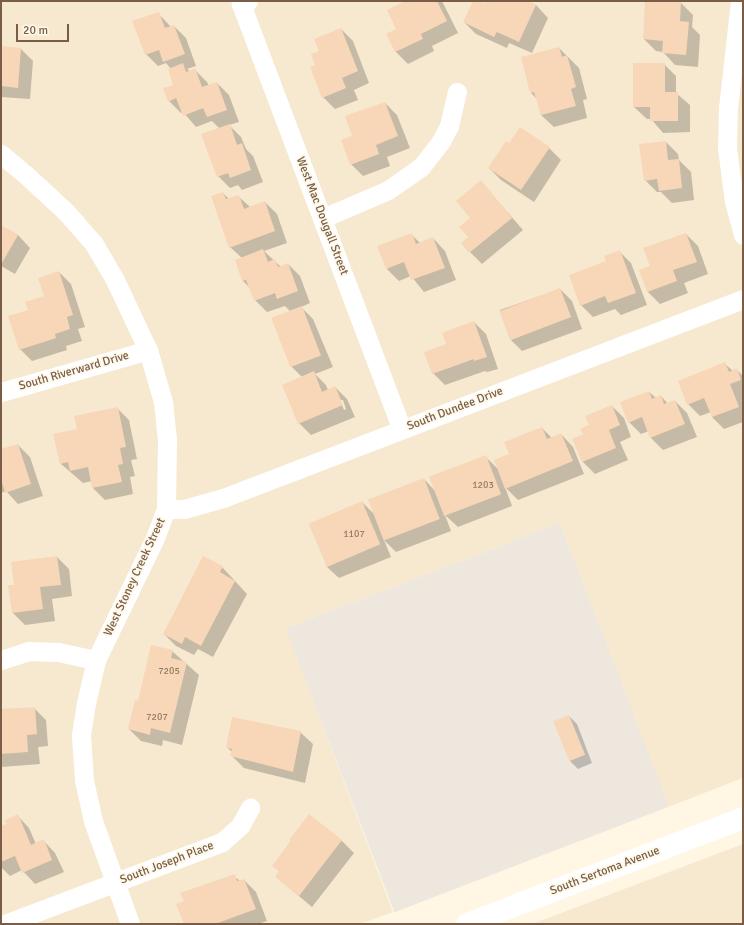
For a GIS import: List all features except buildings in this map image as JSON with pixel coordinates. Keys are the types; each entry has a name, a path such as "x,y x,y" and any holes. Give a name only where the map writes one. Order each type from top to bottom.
{"main road":[{"name":"South Sertoma Avenue","path":"467,924 743,818"}],"street":[{"path":"740,1 728,108 728,148 734,201 743,235"},
{"name":"West Mac Dougall Street","path":"245,2 323,218 402,429"},
{"path":"323,218 388,190 421,167 444,136 449,126 458,92"},
{"name":"West Stoney Creek Street","path":"1,154 66,212 94,244 115,280 148,350 163,402 167,439 166,509 152,546 109,629 96,660 81,736 84,780 93,821 130,924"},
{"name":"South Dundee Drive","path":"166,509 184,509 223,498 743,299"},
{"name":"South Riverward Drive","path":"1,392 148,350"},
{"path":"1,660 28,651 58,652 96,660"},
{"name":"South Joseph Place","path":"5,924 222,842 240,826 250,808"}],"shaded area":[{"path":"1,1 743,1 743,778 668,807 560,523 286,628 393,912 360,924 1,924"},
{"path":"560,523 669,807 394,912 286,628"},
{"path":"743,844 743,924 532,924"}]}
